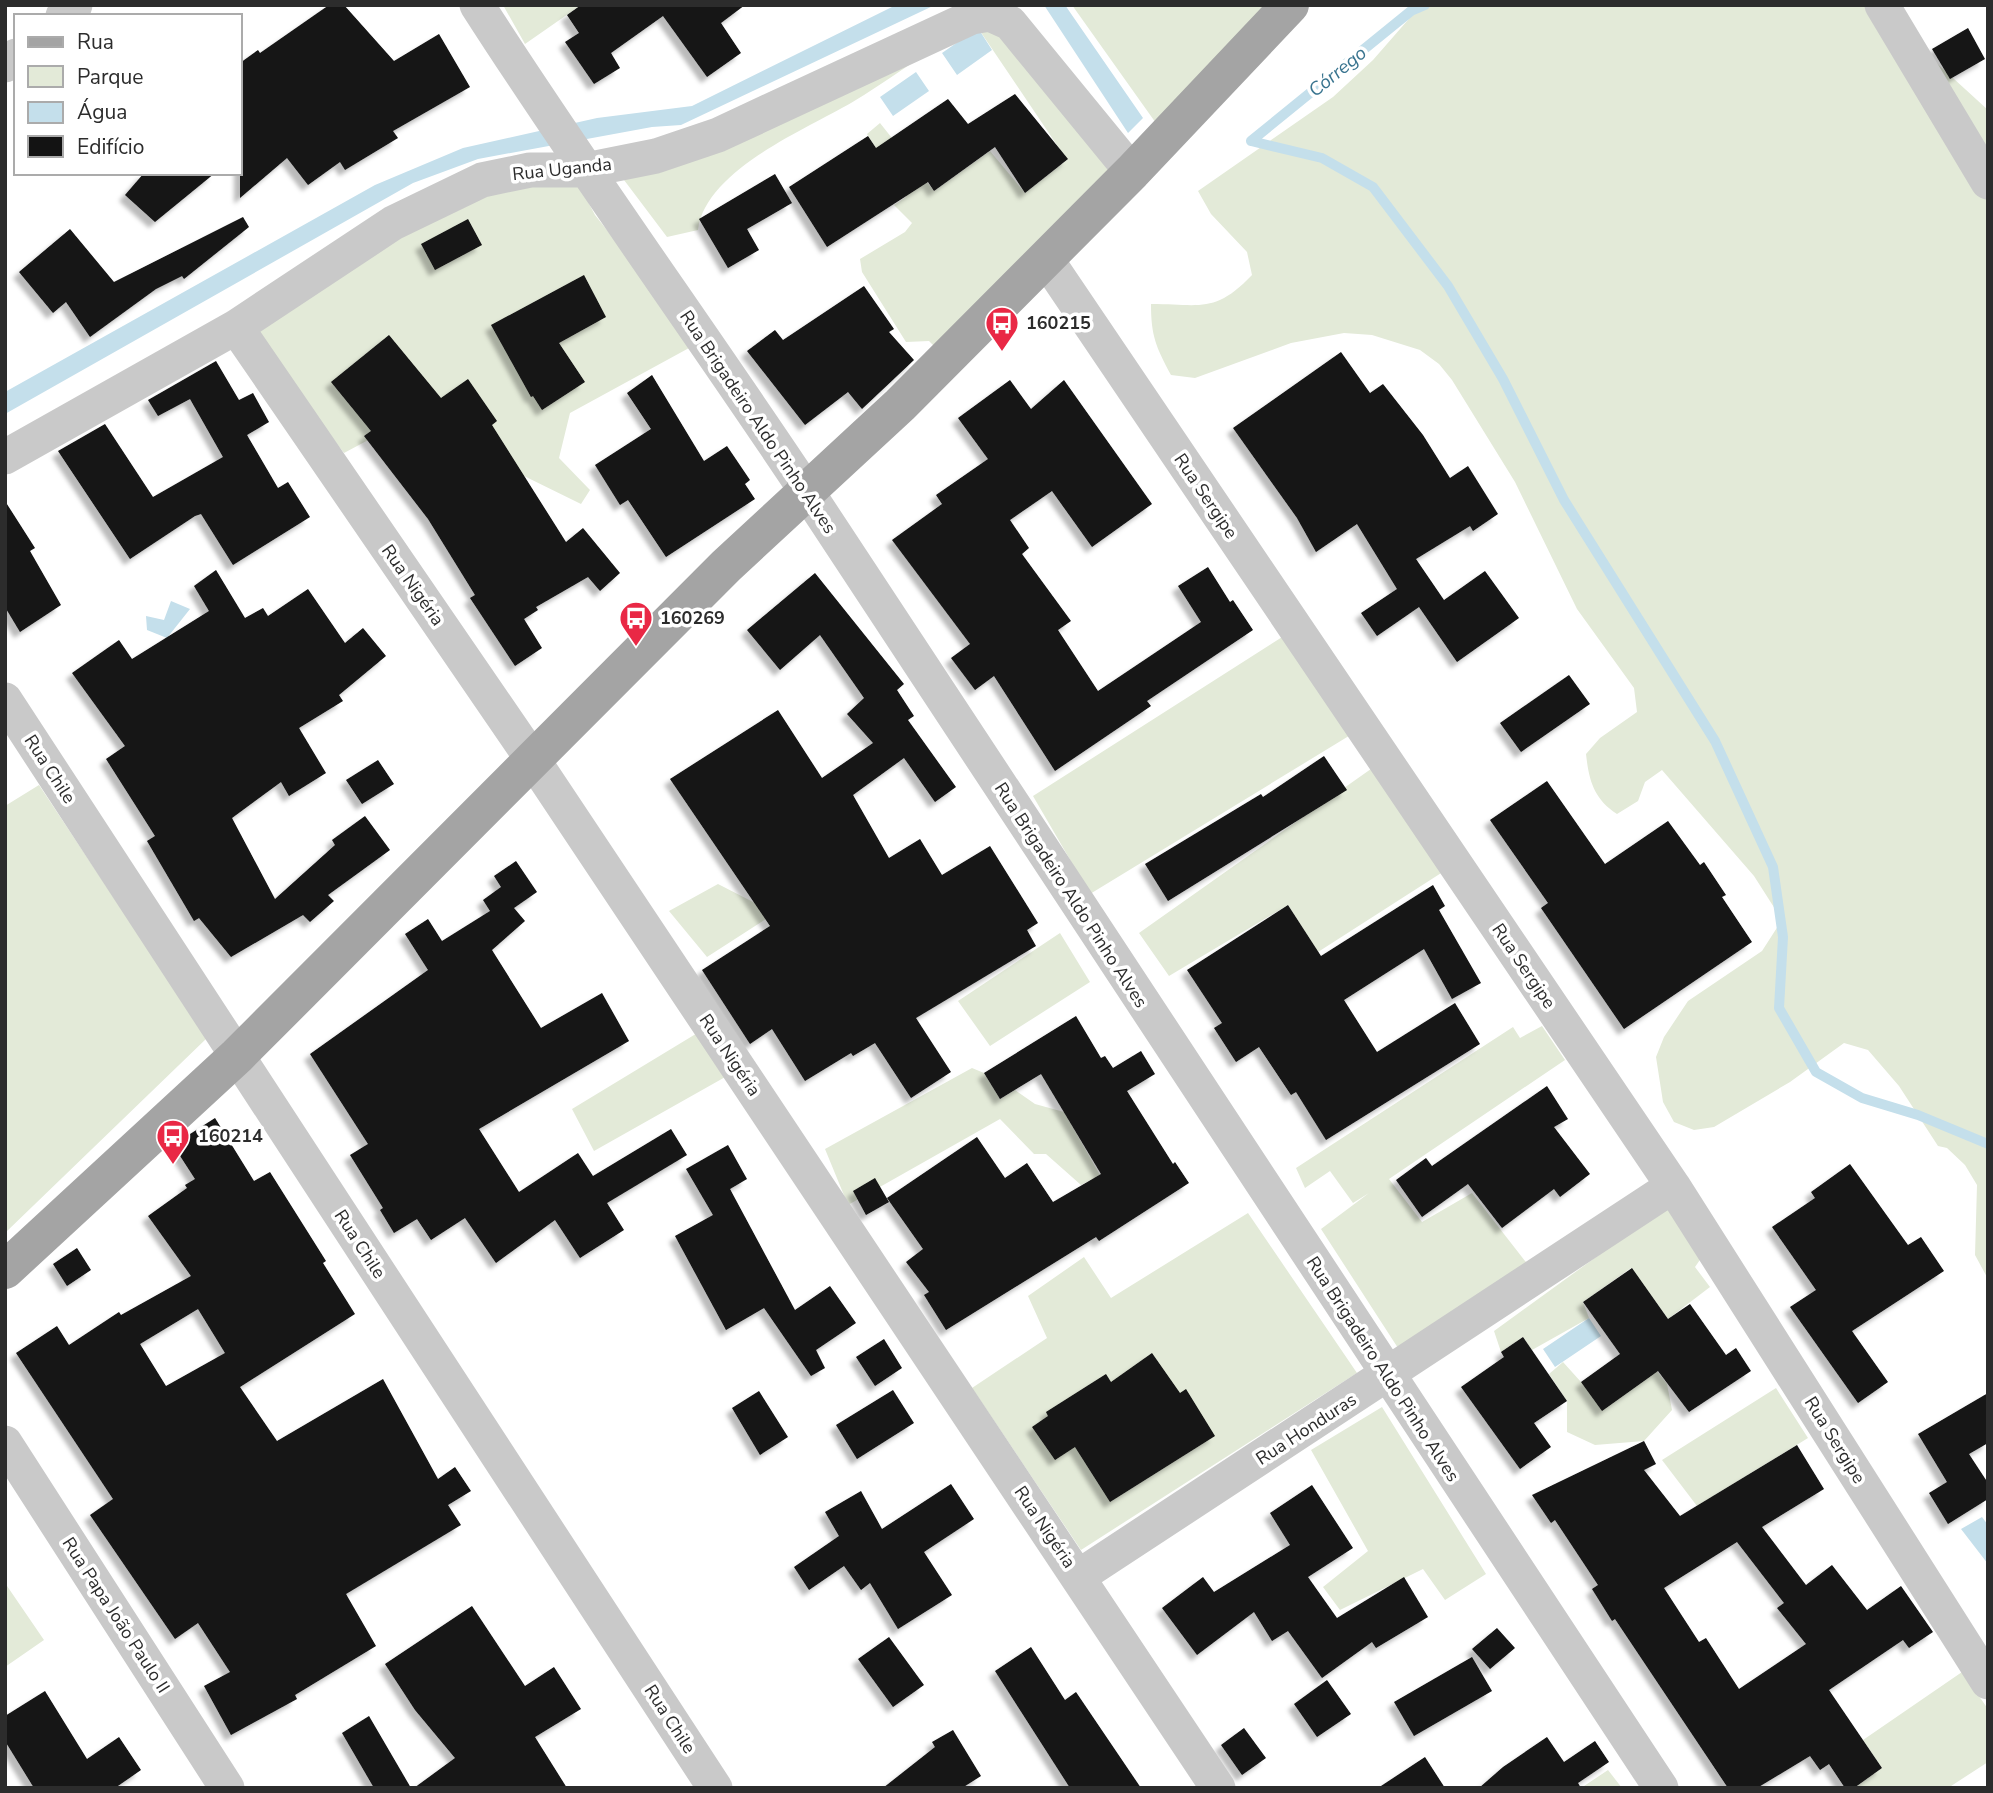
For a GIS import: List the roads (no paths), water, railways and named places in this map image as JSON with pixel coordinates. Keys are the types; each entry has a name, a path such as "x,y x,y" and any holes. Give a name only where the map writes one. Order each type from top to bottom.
{"main road":[{"path":"5,1270 237,1056 726,566 900,405 1132,172 1290,5"}],"street":[{"name":"Rua Brigadeiro Aldo Pinho Alves","path":"477,5 576,157 807,491 1387,1376 1661,1788"},
{"path":"1882,5 1988,182"},
{"name":"Rua Uganda","path":"5,457 236,327 393,223 482,180 576,157 656,156 718,135 939,30 972,17 990,14 1010,23 1132,172"},
{"name":"Rua Sergipe","path":"1046,259 1673,1186 1988,1682"},
{"name":"Rua Nigéria","path":"236,327 533,760 1218,1788"},
{"name":"Rua Chile","path":"5,700 715,1788"},
{"name":"Rua Honduras","path":"1078,1577 1673,1186"},
{"name":"Rua Papa João Paulo II","path":"5,1443 227,1788"}],"water":[{"path":"896,5 935,5 681,125 652,127 478,159 413,183 5,414 5,392 375,185 463,148 597,118 692,106"},
{"path":"1044,5 1065,5 1143,118 1128,133"},
{"path":"978,28 992,50 957,75 942,53"},
{"path":"916,72 929,91 893,116 880,97"},
{"path":"171,601 190,609 167,638 147,630 146,616 164,620"},
{"path":"1589,1318 1601,1336 1555,1367 1543,1349"},
{"path":"1982,1517 1988,1525 1988,1564 1961,1529"}],"waterway":[{"name":"Córrego","path":"1251,141 1411,11 1425,5"},
{"path":"1251,141 1322,158 1373,187 1448,286 1503,379 1564,500 1715,741 1773,867 1783,937 1779,1008 1816,1072 1862,1098 1918,1115 1988,1144"}],"place":[{"name":"160215","path":"1002,353"},
{"name":"160269","path":"636,648"},
{"name":"160214","path":"173,1166"}]}
